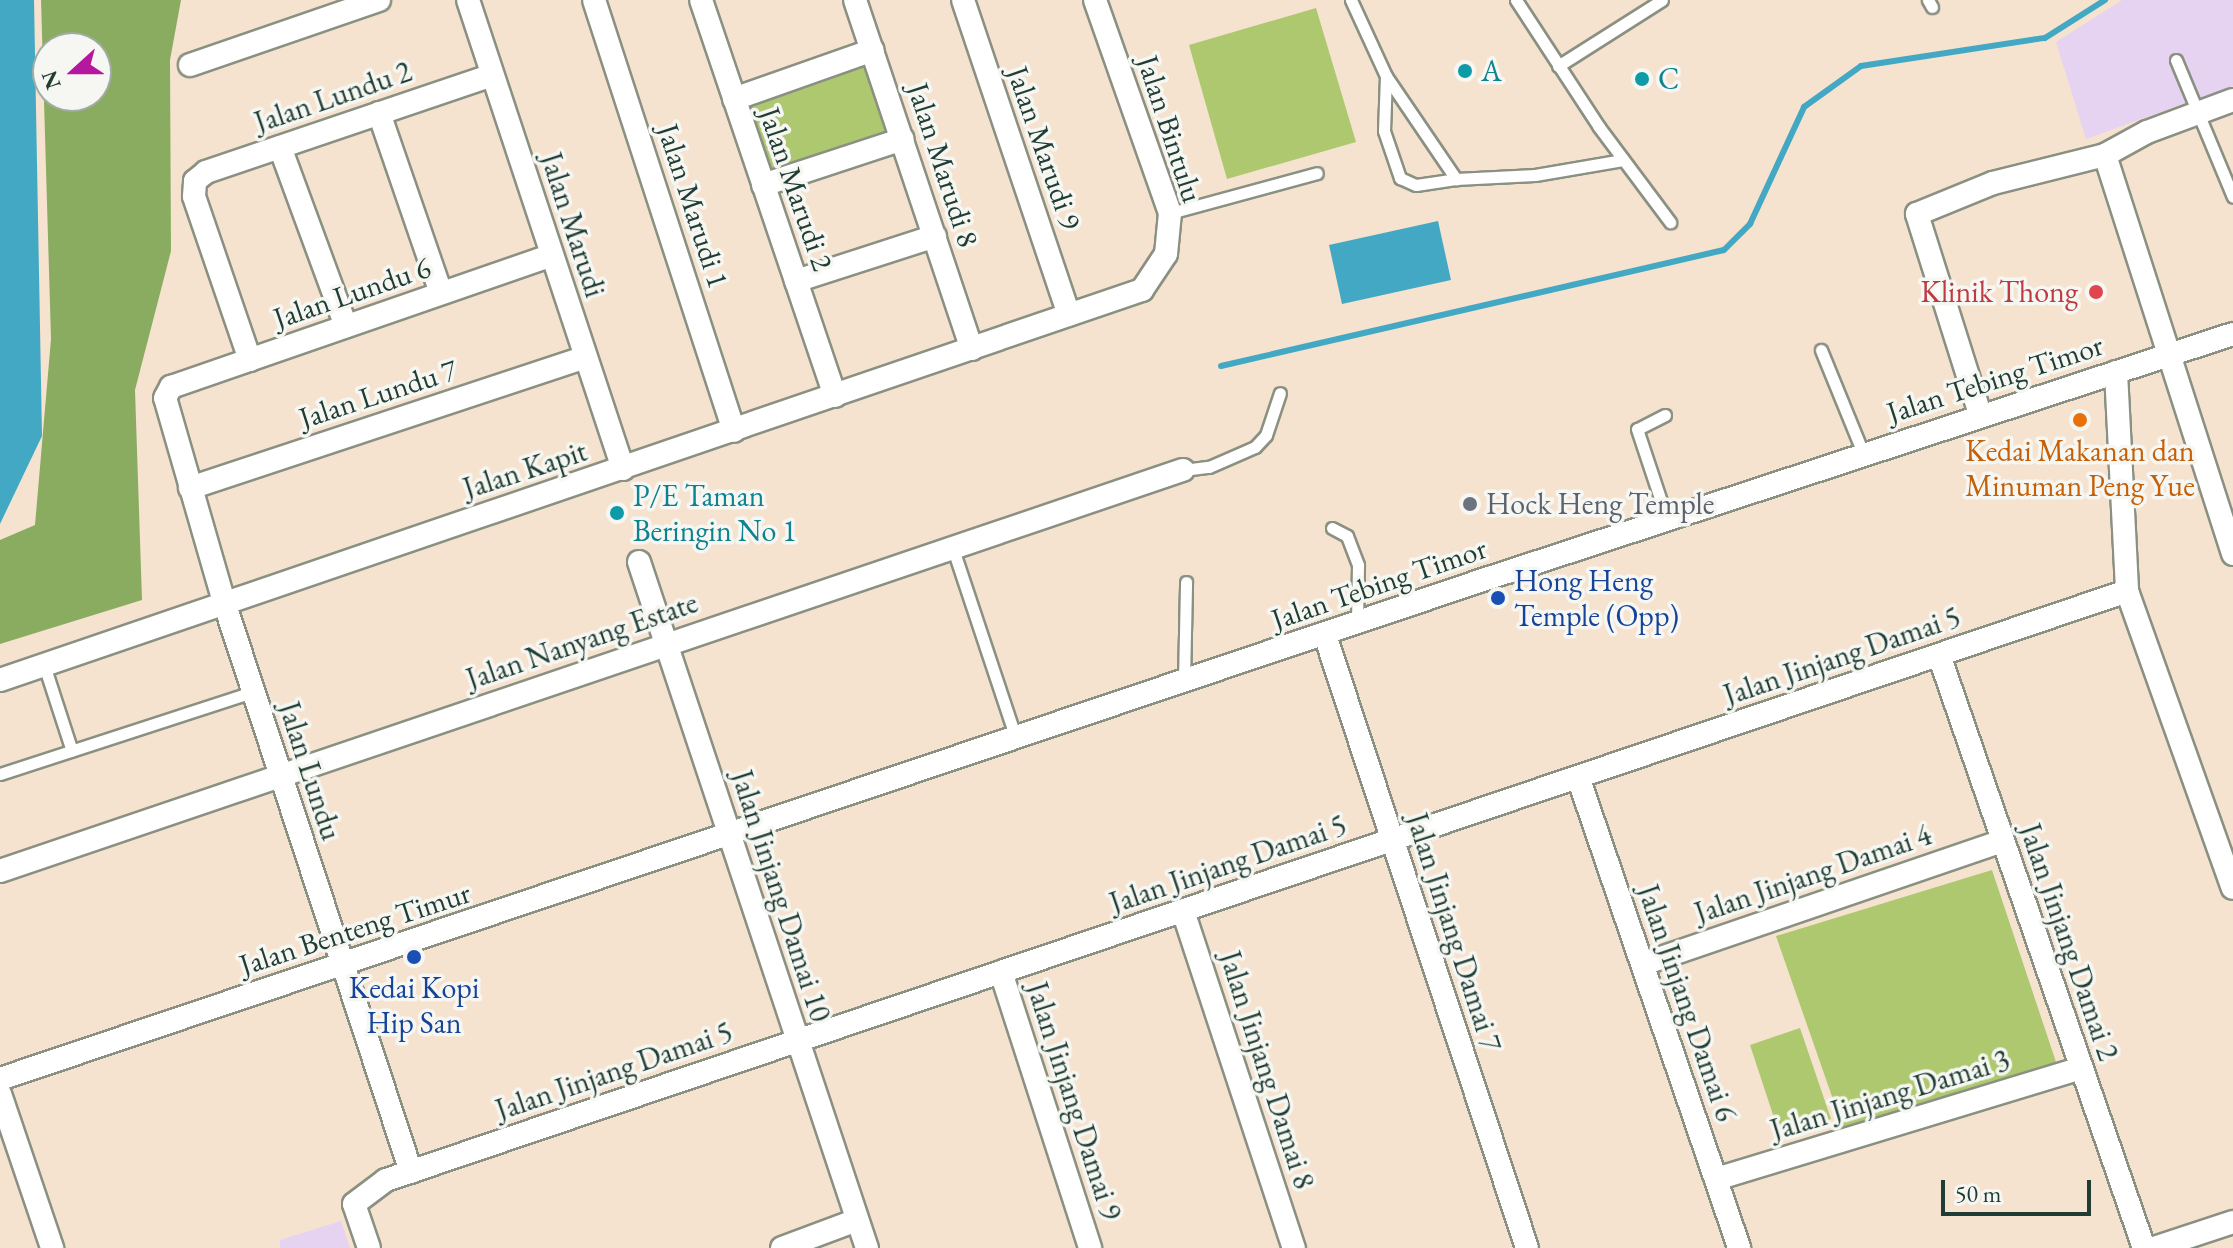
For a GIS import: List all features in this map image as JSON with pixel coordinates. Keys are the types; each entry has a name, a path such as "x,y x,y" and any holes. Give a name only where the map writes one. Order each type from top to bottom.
{"street":[{"path":"190,65 379,0"},
{"name":"Jalan Marudi","path":"468,0 623,469"},
{"name":"Jalan Marudi 1","path":"594,0 734,431"},
{"name":"Jalan Marudi 2","path":"702,0 835,396"},
{"name":"Jalan Marudi 8","path":"855,0 972,349"},
{"name":"Jalan Marudi 9","path":"963,0 1069,315"},
{"name":"Jalan Bintulu","path":"1069,315 1142,290 1166,254 1170,213 1095,0"},
{"path":"734,99 873,50"},
{"name":"Jalan Lundu 2","path":"250,360 194,196 195,181 206,172 492,75"},
{"path":"1980,414 1917,214 1993,183 2105,155 2199,111 2233,100"},
{"path":"379,113 441,293"},
{"path":"763,185 903,139"},
{"path":"280,147 346,326"},
{"path":"2105,155 2233,554"},
{"path":"796,281 935,236"},
{"name":"Jalan Lundu 6","path":"171,387 552,255"},
{"name":"Jalan Kapit","path":"0,680 1069,315"},
{"name":"Jalan Tebing Timor","path":"729,836 1863,453 2233,334"},
{"name":"Jalan Lundu 7","path":"190,488 585,357"},
{"path":"2116,372 2127,591 2233,888"},
{"name":"Jalan Lundu","path":"171,387 165,398 165,413 341,965 411,1172"},
{"name":"Jalan Nanyang Estate","path":"0,871 1183,470"},
{"name":"Jalan Jinjang Damai 10","path":"639,562 867,1248"},
{"name":"Jalan Jinjang Damai 5","path":"369,1248 354,1204 386,1180 2127,591"},
{"name":"Jalan Jinjang Damai 7","path":"1325,635 1527,1248"},
{"name":"Jalan Jinjang Damai 2","path":"1939,655 2144,1248"},
{"name":"Jalan Jinjang Damai 6","path":"1578,777 1739,1248"},
{"name":"Jalan Benteng Timur","path":"0,1079 729,836"},
{"name":"Jalan Jinjang Damai 4","path":"1643,964 2003,841"},
{"name":"Jalan Jinjang Damai 8","path":"1183,911 1294,1248"},
{"name":"Jalan Jinjang Damai 9","path":"1001,972 1090,1248"},
{"name":"Jalan Jinjang Damai 3","path":"1716,1179 2082,1068"},
{"path":"0,1094 52,1248"},
{"path":"782,1248 857,1220"},
{"path":"2154,1248 2233,1222"}],"lane":[{"path":"1351,0 1386,76 1456,179"},
{"path":"1516,0 1623,160 1670,222"},
{"path":"1558,66 1662,0"},
{"path":"2176,60 2233,197"},
{"path":"1386,76 1384,131 1400,178 1416,185 1456,179 1535,175 1623,160"},
{"path":"1170,213 1317,173"},
{"path":"1821,350 1863,453"},
{"path":"1183,470 1209,467 1255,447 1266,435 1280,393"},
{"path":"1665,415 1637,429 1667,519"},
{"path":"1332,528 1347,536 1358,565 1357,624"},
{"path":"952,546 1016,739"},
{"path":"1184,682 1186,582"},
{"path":"44,665 72,751"},
{"path":"0,774 253,692"}],"shaded area":[{"path":"2122,0 2233,0 2233,86 2086,139 2056,42"},
{"path":"341,1221 350,1248 280,1248 280,1240"}],"green space":[{"path":"41,0 181,0 170,60 171,251 135,390 142,600 0,644 0,540 35,525 51,339 44,112 112,112 112,32 42,32"},
{"path":"1316,8 1356,142 1227,179 1189,45"},
{"path":"868,64 890,131 771,170 749,103"},
{"path":"1992,870 2057,1065 1843,1128 1776,936"},
{"path":"1800,1028 1831,1119 1780,1136 1750,1045"}],"water":[{"path":"0,0 34,0 32,112 36,112 42,436 0,524"},
{"path":"1438,221 1451,280 1342,304 1329,245"}],"waterway":[{"path":"1221,366 1724,250 1750,224 1804,107 1861,66 2045,38 2105,0"}],"place":[{"name":"A","path":"1465,71"},
{"name":"C","path":"1642,79"},
{"name":"Klinik Thong","path":"2096,292"},
{"name":"Kedai Makanan dan Minuman Peng Yue","path":"2080,420"},
{"name":"Hock Heng Temple","path":"1470,504"},
{"name":"P/E Taman Beringin No 1","path":"617,513"},
{"name":"Hong Heng Temple (Opp)","path":"1498,598"},
{"name":"Kedai Kopi Hip San","path":"414,957"}]}
